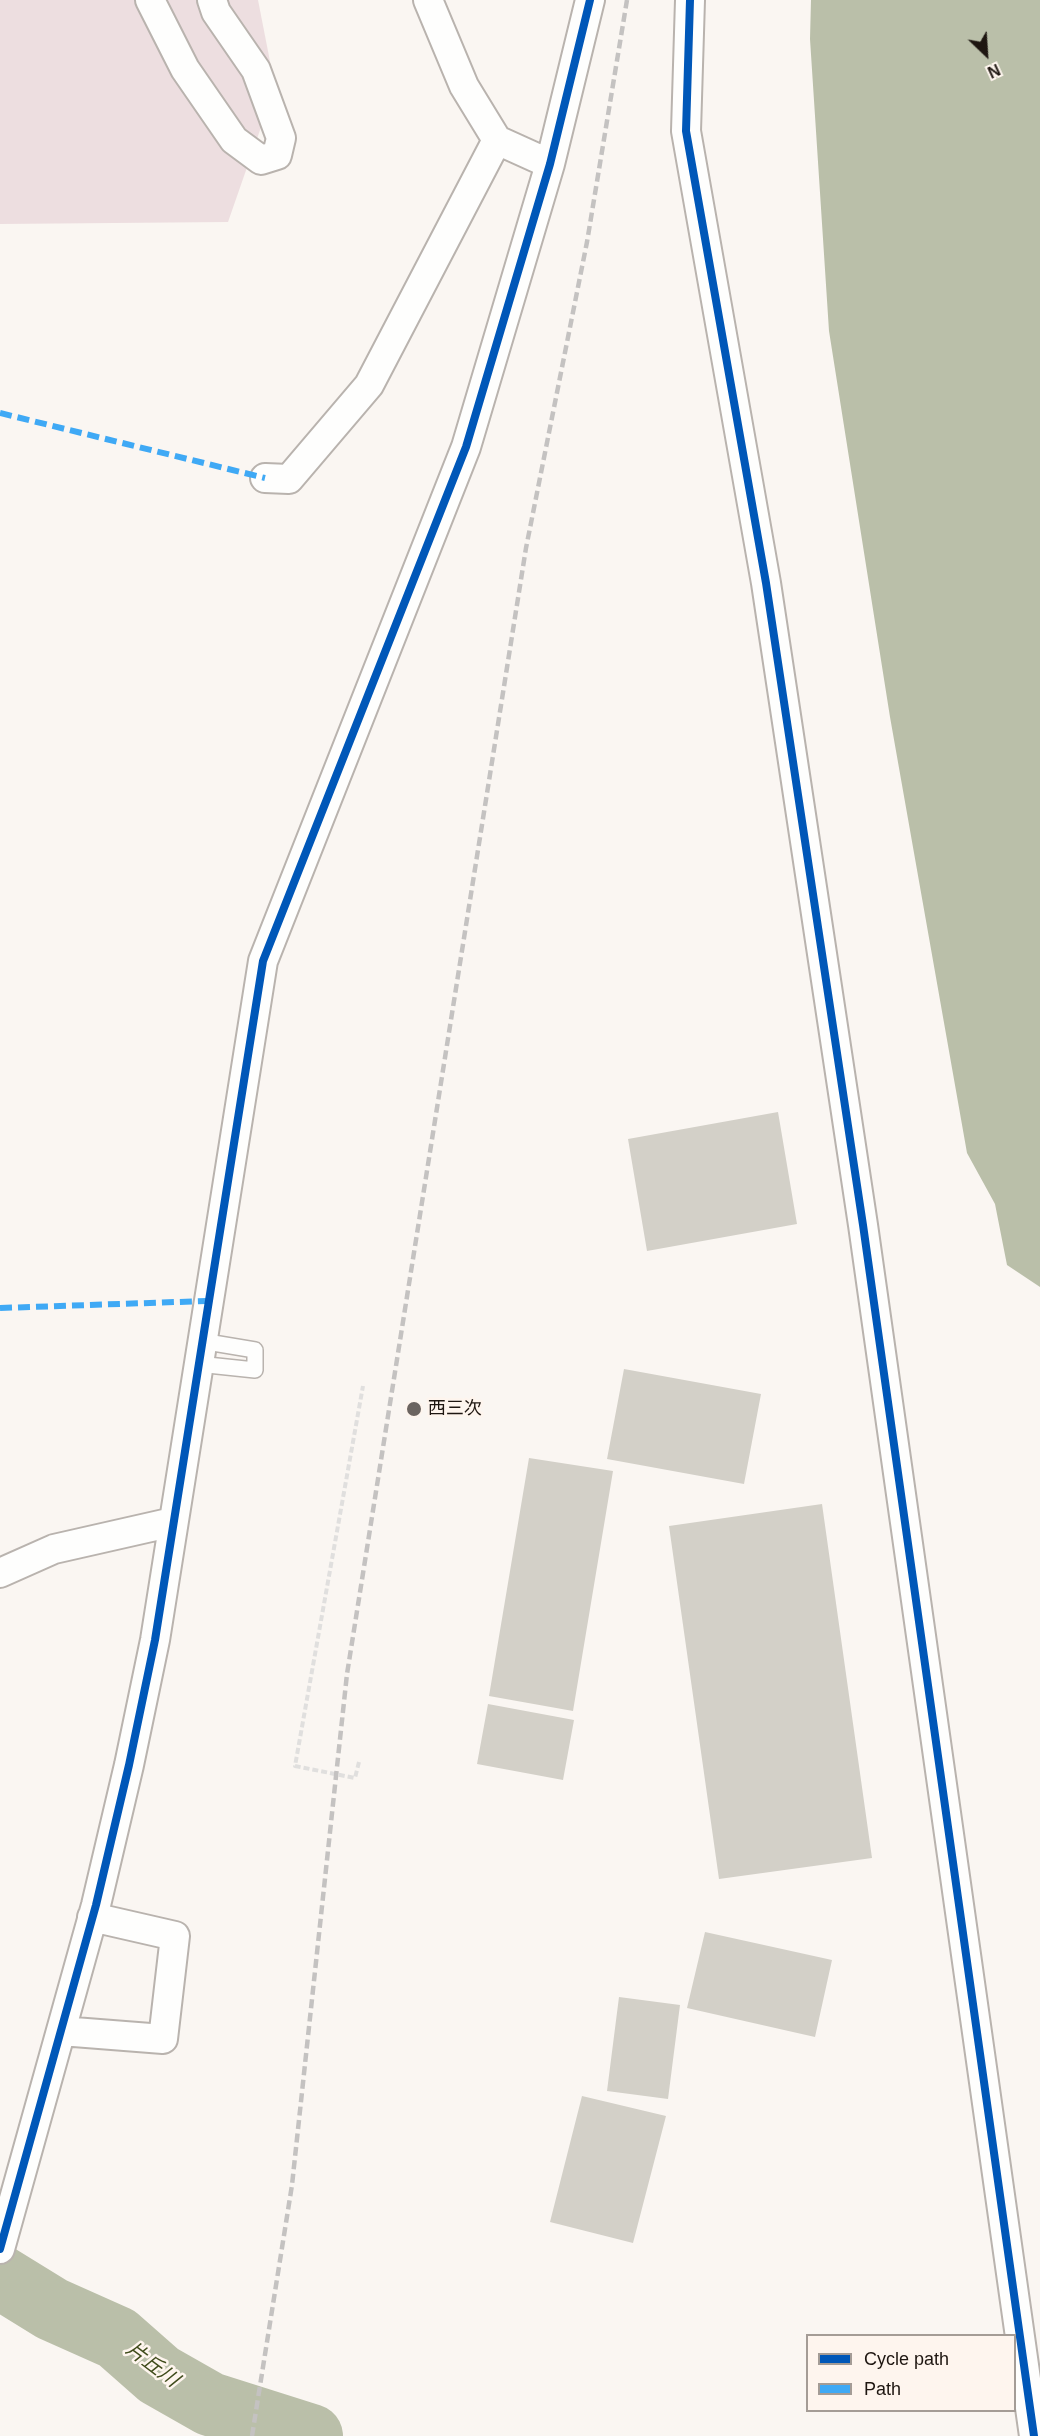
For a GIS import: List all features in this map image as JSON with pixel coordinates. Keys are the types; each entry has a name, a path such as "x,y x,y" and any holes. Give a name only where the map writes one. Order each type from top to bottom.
{"street":[{"path":"150,0 185,69 234,141 261,160 277,156 281,138 256,70 216,12 212,0"},
{"path":"428,0 464,86 497,140 550,164"},
{"path":"0,2249 5,2215 61,2031 129,1765 173,1522 263,961 466,447 550,164 590,0"},
{"path":"690,0 686,131 766,583 865,1237 1034,2436"},
{"path":"265,478 289,479 369,385 497,140"},
{"path":"0,1573 54,1549 173,1522"},
{"path":"61,2031 163,2039 175,1936 92,1917"}],"path":[{"path":"359,1762 355,1778 294,1766 363,1386"}],"shaded area":[{"path":"0,0 258,0 275,87 228,222 0,224"},
{"path":"811,0 1040,0 1040,1287 1007,1265 995,1204 967,1153 890,717 829,331 810,39"}],"building":[{"path":"778,1112 797,1224 647,1251 628,1139"},
{"path":"624,1369 761,1394 744,1484 607,1459"},
{"path":"529,1458 613,1471 573,1711 489,1696"},
{"path":"822,1504 872,1858 719,1879 669,1526"},
{"path":"488,1704 574,1720 563,1780 477,1764"},
{"path":"705,1932 832,1960 815,2037 687,2008"},
{"path":"619,1997 680,2005 668,2099 607,2091"},
{"path":"582,2096 666,2116 633,2243 550,2222"}],"waterway":[{"name":"片丘川","path":"0,2277 52,2309 117,2338 159,2375 210,2404 311,2436"}],"railway":[{"path":"252,2436 292,2185 347,1674 526,548 587,242 627,0"}],"marked path":[{"path":"0,413 265,478"},
{"path":"0,1308 207,1301"}],"cycle path":[{"path":"0,2249 96,1905 155,1640 263,961 466,447 550,164 590,0"},
{"path":"690,0 686,131 766,583 863,1225 1034,2436"}],"place":[{"name":"西三次","path":"414,1409"}]}
